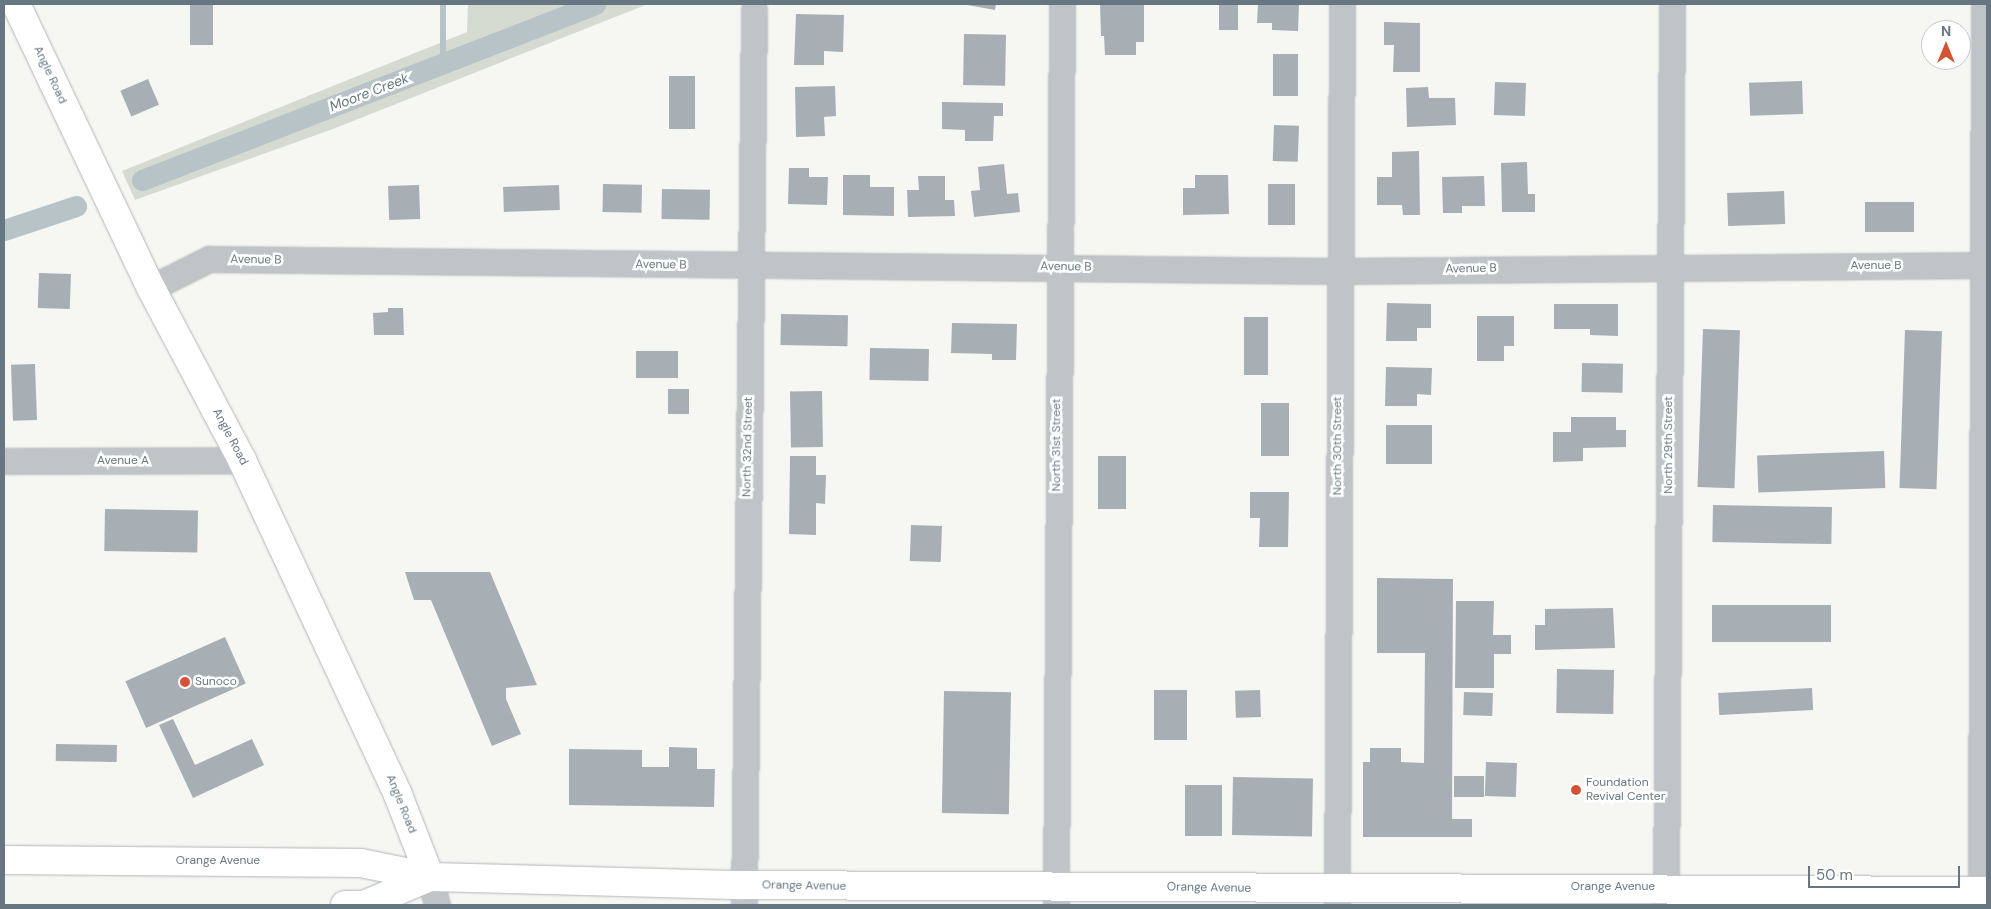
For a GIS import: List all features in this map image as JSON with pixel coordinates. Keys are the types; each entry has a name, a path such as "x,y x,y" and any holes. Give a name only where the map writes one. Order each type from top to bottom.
{"main road":[{"name":"Angle Road","path":"16,4 151,288 242,460 398,794 430,877"},
{"name":"Orange Avenue","path":"8,864 361,863 430,877 744,895 1666,896 1984,890"},
{"name":"Orange Avenue","path":"345,905 364,905 430,877"}],"street":[{"name":"North 31st Street","path":"1056,896 1058,267 1062,4"},
{"name":"North 30th Street","path":"1337,897 1339,271 1342,4"},
{"name":"North 29th Street","path":"1666,896 1672,4"},
{"path":"1984,4 1984,890"},
{"name":"North 32nd Street","path":"744,895 754,10"},
{"name":"Avenue B","path":"151,288 209,259 1339,271 1984,266"},
{"name":"Avenue A","path":"4,461 242,460"},
{"path":"430,877 437,905"}],"shaded area":[{"path":"468,4 648,4 333,129 135,200 122,171 467,32"}],"building":[{"path":"190,4 213,4 213,45 190,45"},
{"path":"962,4 996,4 995,10"},
{"path":"1100,4 1144,4 1144,42 1136,42 1136,55 1105,55 1104,36 1101,36"},
{"path":"1219,4 1238,4 1238,30 1219,30"},
{"path":"1258,4 1299,4 1298,31 1272,30 1272,23 1257,23"},
{"path":"796,14 844,15 843,52 824,51 824,65 794,65"},
{"path":"1384,22 1420,23 1420,72 1393,72 1394,45 1384,45"},
{"path":"964,34 1006,35 1005,86 963,85"},
{"path":"1273,54 1298,54 1298,96 1273,96"},
{"path":"669,76 695,76 695,129 669,129"},
{"path":"148,79 159,105 131,116 120,91"},
{"path":"1802,81 1803,114 1750,116 1749,83"},
{"path":"1495,82 1526,83 1525,116 1494,115"},
{"path":"835,86 836,116 824,117 825,136 796,137 795,87"},
{"path":"1428,87 1429,98 1455,98 1456,125 1407,127 1406,88"},
{"path":"942,102 1003,103 1003,116 994,116 993,141 965,141 965,130 942,129"},
{"path":"1274,125 1299,126 1298,162 1273,161"},
{"path":"1419,151 1420,215 1403,215 1402,205 1377,205 1377,177 1392,177 1392,152"},
{"path":"1527,162 1528,194 1535,194 1535,212 1502,212 1501,163"},
{"path":"1004,164 1007,194 1018,193 1020,212 974,217 971,191 980,190 978,167"},
{"path":"789,168 809,168 809,177 828,177 827,205 788,204"},
{"path":"843,175 870,175 870,187 894,187 894,216 843,215"},
{"path":"1195,175 1228,175 1229,214 1183,215 1183,188 1195,188"},
{"path":"918,176 945,176 945,200 954,200 955,216 908,217 907,190 919,190"},
{"path":"1484,176 1485,206 1462,206 1462,213 1443,213 1442,177"},
{"path":"603,184 642,185 642,213 603,212"},
{"path":"1268,184 1295,184 1295,225 1268,225"},
{"path":"419,185 420,219 389,220 388,186"},
{"path":"559,185 560,210 504,212 503,187"},
{"path":"662,189 710,190 709,220 661,219"},
{"path":"1784,191 1785,224 1728,226 1727,193"},
{"path":"1865,202 1914,202 1914,232 1865,232"},
{"path":"39,273 71,274 70,309 38,308"},
{"path":"1387,303 1431,304 1431,328 1417,328 1417,341 1386,341"},
{"path":"1554,304 1618,304 1618,336 1590,335 1590,329 1554,329"},
{"path":"388,308 403,308 404,335 374,335 373,313 388,312"},
{"path":"781,314 848,315 847,346 780,345"},
{"path":"1477,316 1514,316 1514,346 1504,346 1504,361 1477,361"},
{"path":"1244,317 1268,317 1268,375 1244,375"},
{"path":"952,323 1017,324 1016,360 992,360 992,354 951,353"},
{"path":"1703,329 1740,330 1734,488 1697,487"},
{"path":"1905,330 1942,331 1936,489 1899,488"},
{"path":"870,348 929,349 928,381 869,380"},
{"path":"636,351 678,351 678,378 636,378"},
{"path":"1582,363 1623,364 1622,393 1581,392"},
{"path":"35,364 37,420 13,421 11,365"},
{"path":"1386,367 1432,368 1431,395 1417,394 1417,406 1385,406"},
{"path":"668,389 689,389 689,414 668,414"},
{"path":"822,391 823,447 791,448 790,392"},
{"path":"1261,403 1289,403 1289,456 1261,456"},
{"path":"1571,417 1616,417 1616,430 1626,430 1626,447 1583,448 1583,461 1553,462 1553,432 1571,432"},
{"path":"1386,425 1432,425 1432,464 1386,464"},
{"path":"1884,451 1885,488 1758,492 1757,455"},
{"path":"790,456 816,456 816,475 826,475 825,504 816,503 816,535 789,534"},
{"path":"1098,456 1126,456 1126,509 1098,509"},
{"path":"1250,492 1289,492 1288,547 1259,547 1260,518 1250,518"},
{"path":"1713,505 1832,507 1831,544 1712,542"},
{"path":"105,509 198,511 197,553 104,551"},
{"path":"911,525 942,526 941,562 910,561"},
{"path":"405,572 490,572 537,685 506,688 506,699 521,734 492,746 431,600 414,600"},
{"path":"1377,578 1453,579 1452,819 1472,819 1472,837 1363,837 1363,762 1370,762 1370,748 1401,748 1401,762 1424,763 1425,653 1377,653"},
{"path":"1456,601 1494,601 1493,635 1511,635 1511,654 1494,654 1494,688 1455,688"},
{"path":"1712,605 1831,605 1831,642 1712,642"},
{"path":"1613,608 1615,648 1535,650 1535,625 1545,625 1545,609"},
{"name":"Sunoco","path":"225,637 246,684 146,728 125,681"},
{"path":"1557,669 1614,670 1613,714 1556,713"},
{"path":"1812,688 1813,710 1719,715 1718,693"},
{"path":"1154,690 1187,690 1187,740 1154,740"},
{"path":"1260,690 1261,717 1236,718 1235,691"},
{"path":"944,691 1011,692 1009,814 942,813"},
{"path":"1464,692 1493,693 1492,716 1463,715"},
{"path":"173,719 195,765 252,739 264,765 193,798 159,725"},
{"path":"56,744 117,745 117,762 56,761"},
{"path":"669,747 697,748 697,769 715,769 714,807 569,805 569,749 642,750 642,767 669,767"},
{"path":"1486,762 1517,763 1516,797 1485,796"},
{"path":"1454,776 1484,776 1484,797 1454,797"},
{"path":"1233,777 1313,778 1312,836 1232,835"},
{"path":"1185,785 1222,785 1222,836 1185,836"}],"waterway":[{"path":"443,4 443,63"},
{"name":"Moore Creek","path":"142,180 595,4"},
{"path":"4,230 76,206"}],"place":[{"name":"Sunoco","path":"185,682"},
{"name":"Foundation Revival Center","path":"1576,790"}]}
